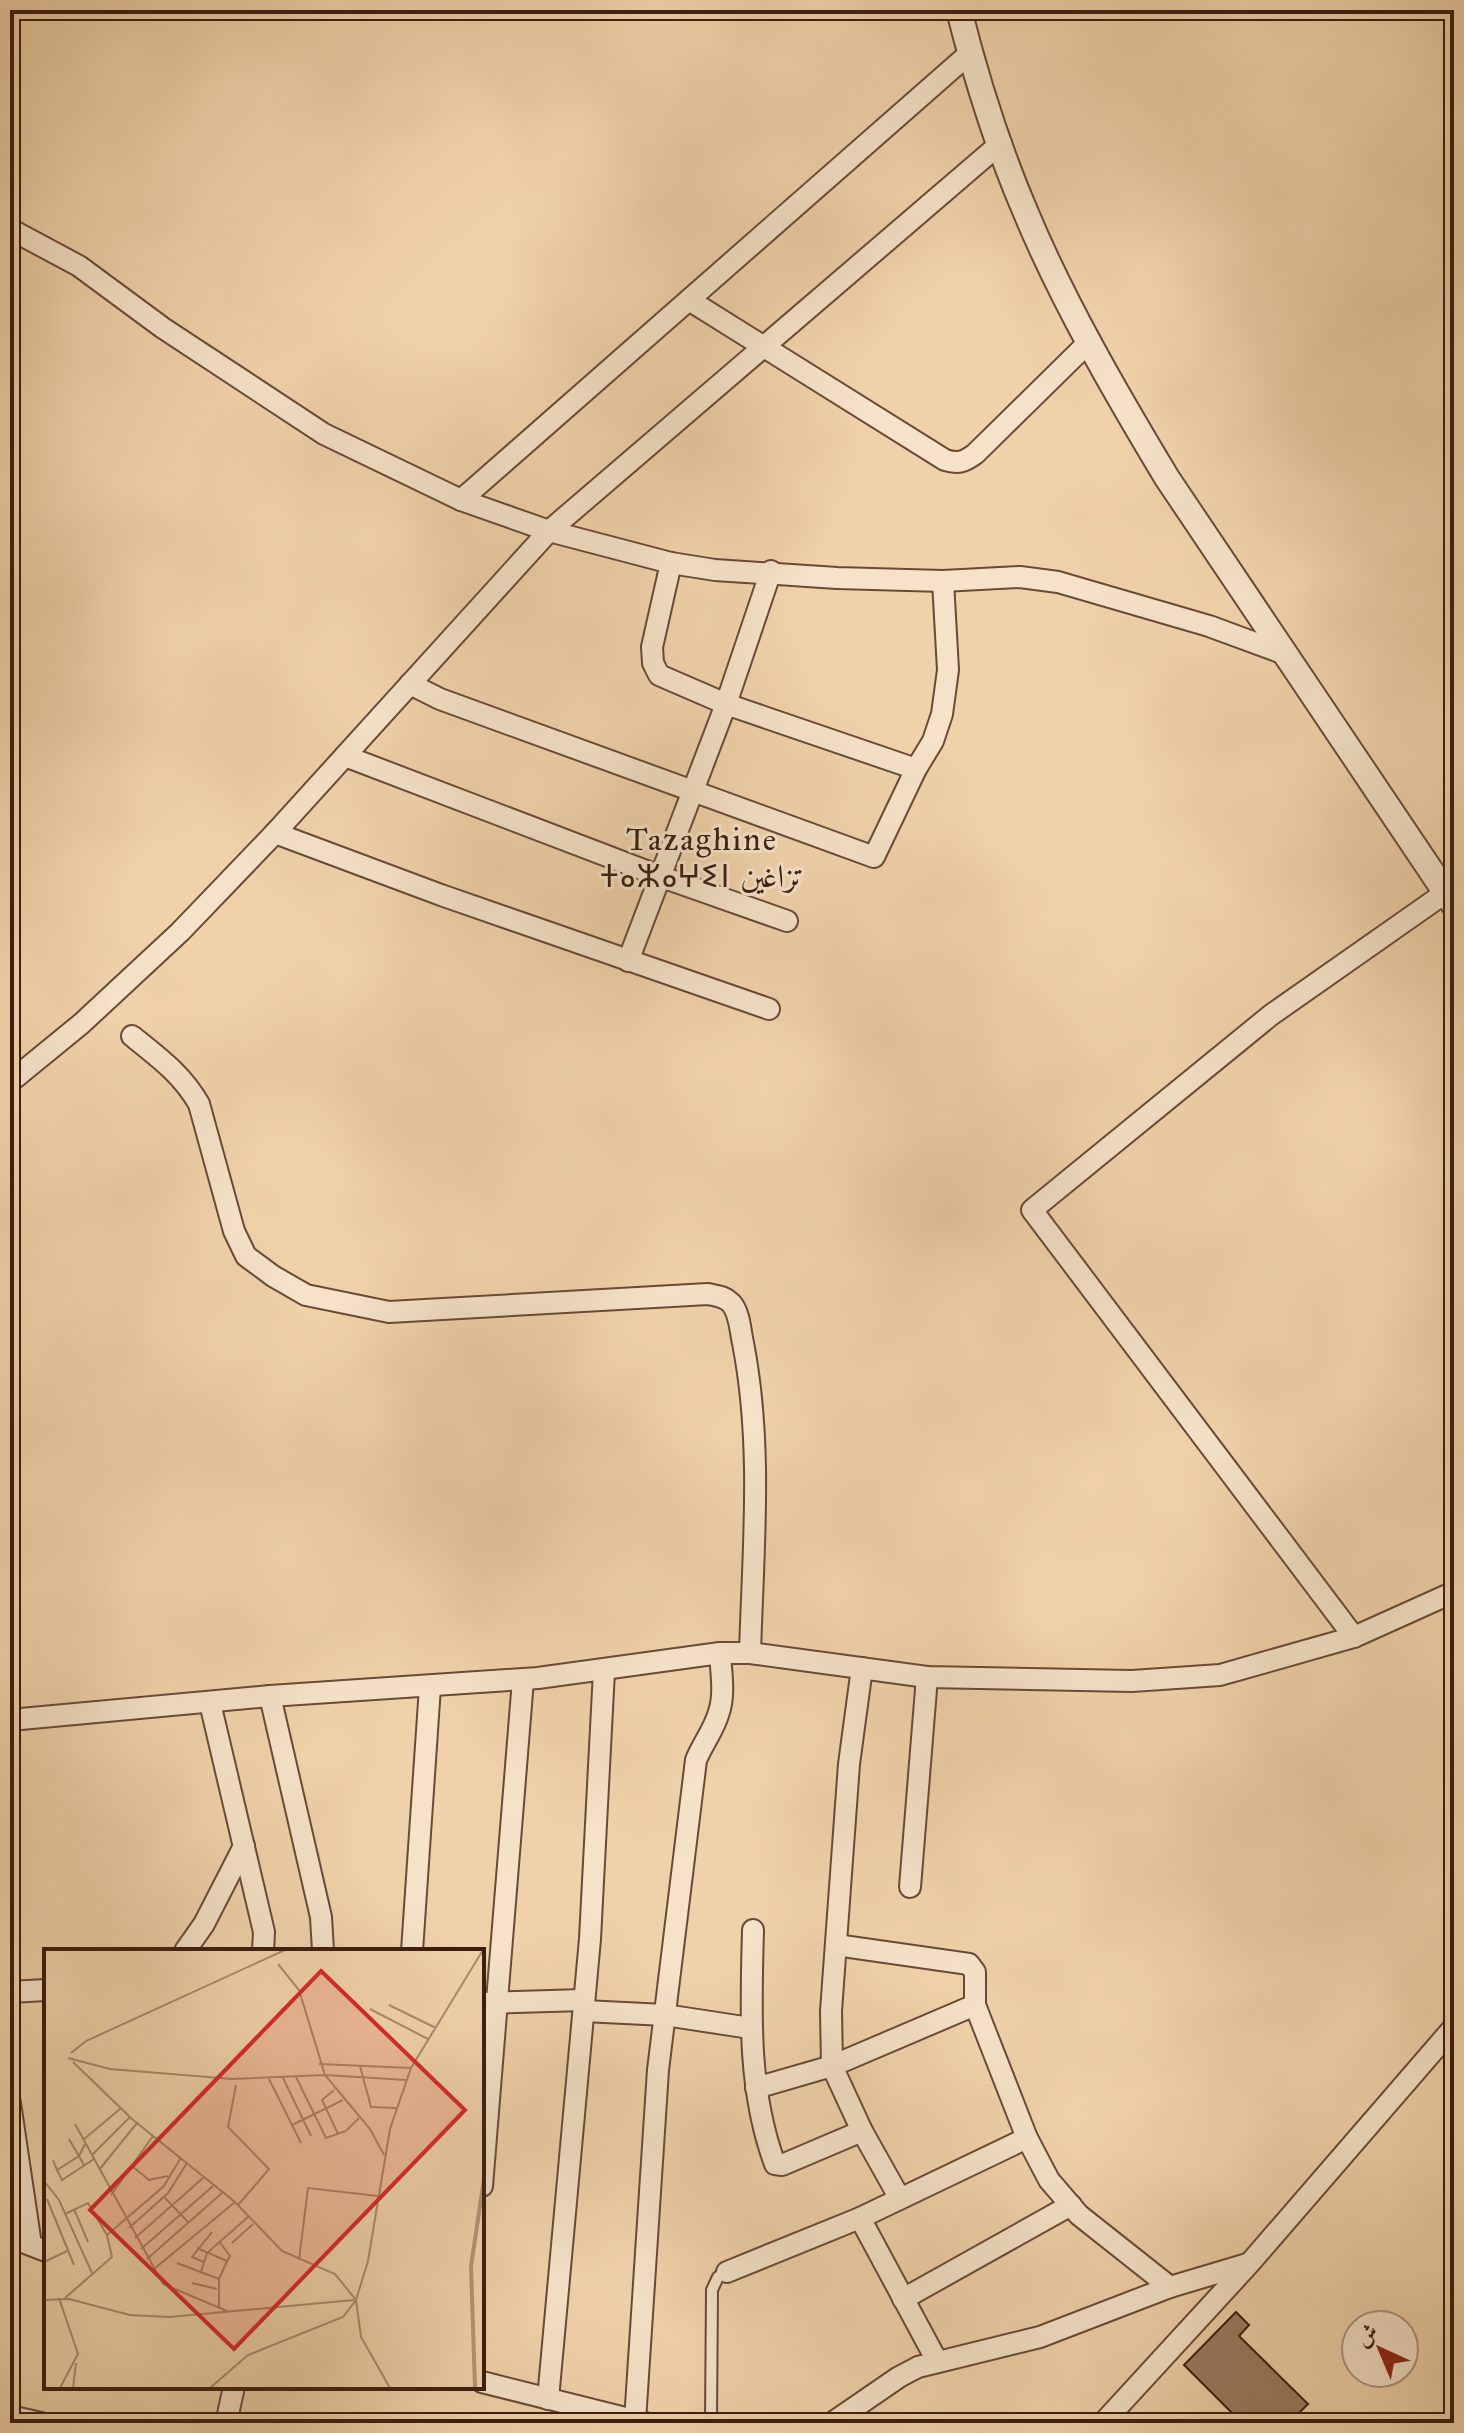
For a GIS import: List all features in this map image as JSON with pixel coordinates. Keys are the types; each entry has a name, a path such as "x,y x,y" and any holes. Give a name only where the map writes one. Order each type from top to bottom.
{"street":[{"path":"959,10 970,53 1026,213 1090,341 1167,478 1450,899 1251,1031 1032,1210 1354,1637"},
{"path":"461,500 970,53"},
{"path":"10,1082 81,1024 180,932 275,833 549,531 1001,143"},
{"path":"10,229 79,266 163,328 324,434 461,500 549,531 671,563 715,570 771,571 837,578 943,581 1020,577 1058,582 1209,626 1285,654"},
{"path":"689,300 945,460 956,463 975,454 1090,341"},
{"path":"671,563 652,647 653,663 659,675 726,704 916,769"},
{"path":"628,961 694,792 771,571"},
{"path":"410,684 440,699 874,857 916,769 933,741 942,714 948,670 943,581"},
{"path":"345,756 662,877 787,921"},
{"path":"275,833 769,1009"},
{"path":"132,1036 171,1067 199,1104 234,1231 246,1256 306,1295 389,1312 708,1294 723,1297 732,1304 738,1316 752,1390 755,1480 750,1653"},
{"path":"10,1720 270,1696 523,1680 720,1653 750,1653 927,1677 1132,1681 1220,1675 1354,1637 1454,1592"},
{"path":"484,2383 640,2422 657,2086 696,1760 716,1722 722,1697 720,1653"},
{"path":"862,1668 849,1764 831,2011 832,2066 862,2131 899,2197"},
{"path":"548,2399 590,1939 604,1671"},
{"path":"910,1887 927,1677"},
{"path":"484,2134 489,2003 523,1680"},
{"path":"412,1949 430,1687"},
{"path":"270,1696 321,1917 323,1949"},
{"path":"210,1703 264,1932 263,1949"},
{"path":"186,1949 204,1924 244,1846"},
{"path":"753,1930 750,2028 756,2088 773,2160 778,2165 862,2131"},
{"path":"836,1945 969,1964 975,1972 975,2005 1027,2138 1049,2180 1091,2225 1170,2287"},
{"path":"10,1992 44,1990"},
{"path":"489,2003 584,2006 750,2028"},
{"path":"756,2088 832,2066 975,2005"},
{"path":"1103,2423 1249,2264 1454,2027"},
{"path":"10,2103 39,2248"},
{"path":"727,2272 860,2218 1027,2138"},
{"path":"903,2299 1071,2205"},
{"path":"860,2218 937,2361"},
{"path":"10,2237 39,2248"},
{"path":"832,2423 899,2377 937,2361 1040,2337 1170,2287 1249,2264"},
{"path":"226,2423 234,2389"},
{"path":"10,2416 41,2423"}],"lane":[{"path":"711,2423 712,2290 718,2277 727,2272"}],"building":[{"path":"1236,2312 1249,2325 1239,2336 1308,2404 1289,2423 1242,2423 1184,2365"}],"district":[{"name":"Tazaghine ⵜⴰⵣⴰⵖⵉⵏ تزاغين","path":"702,858"}]}
